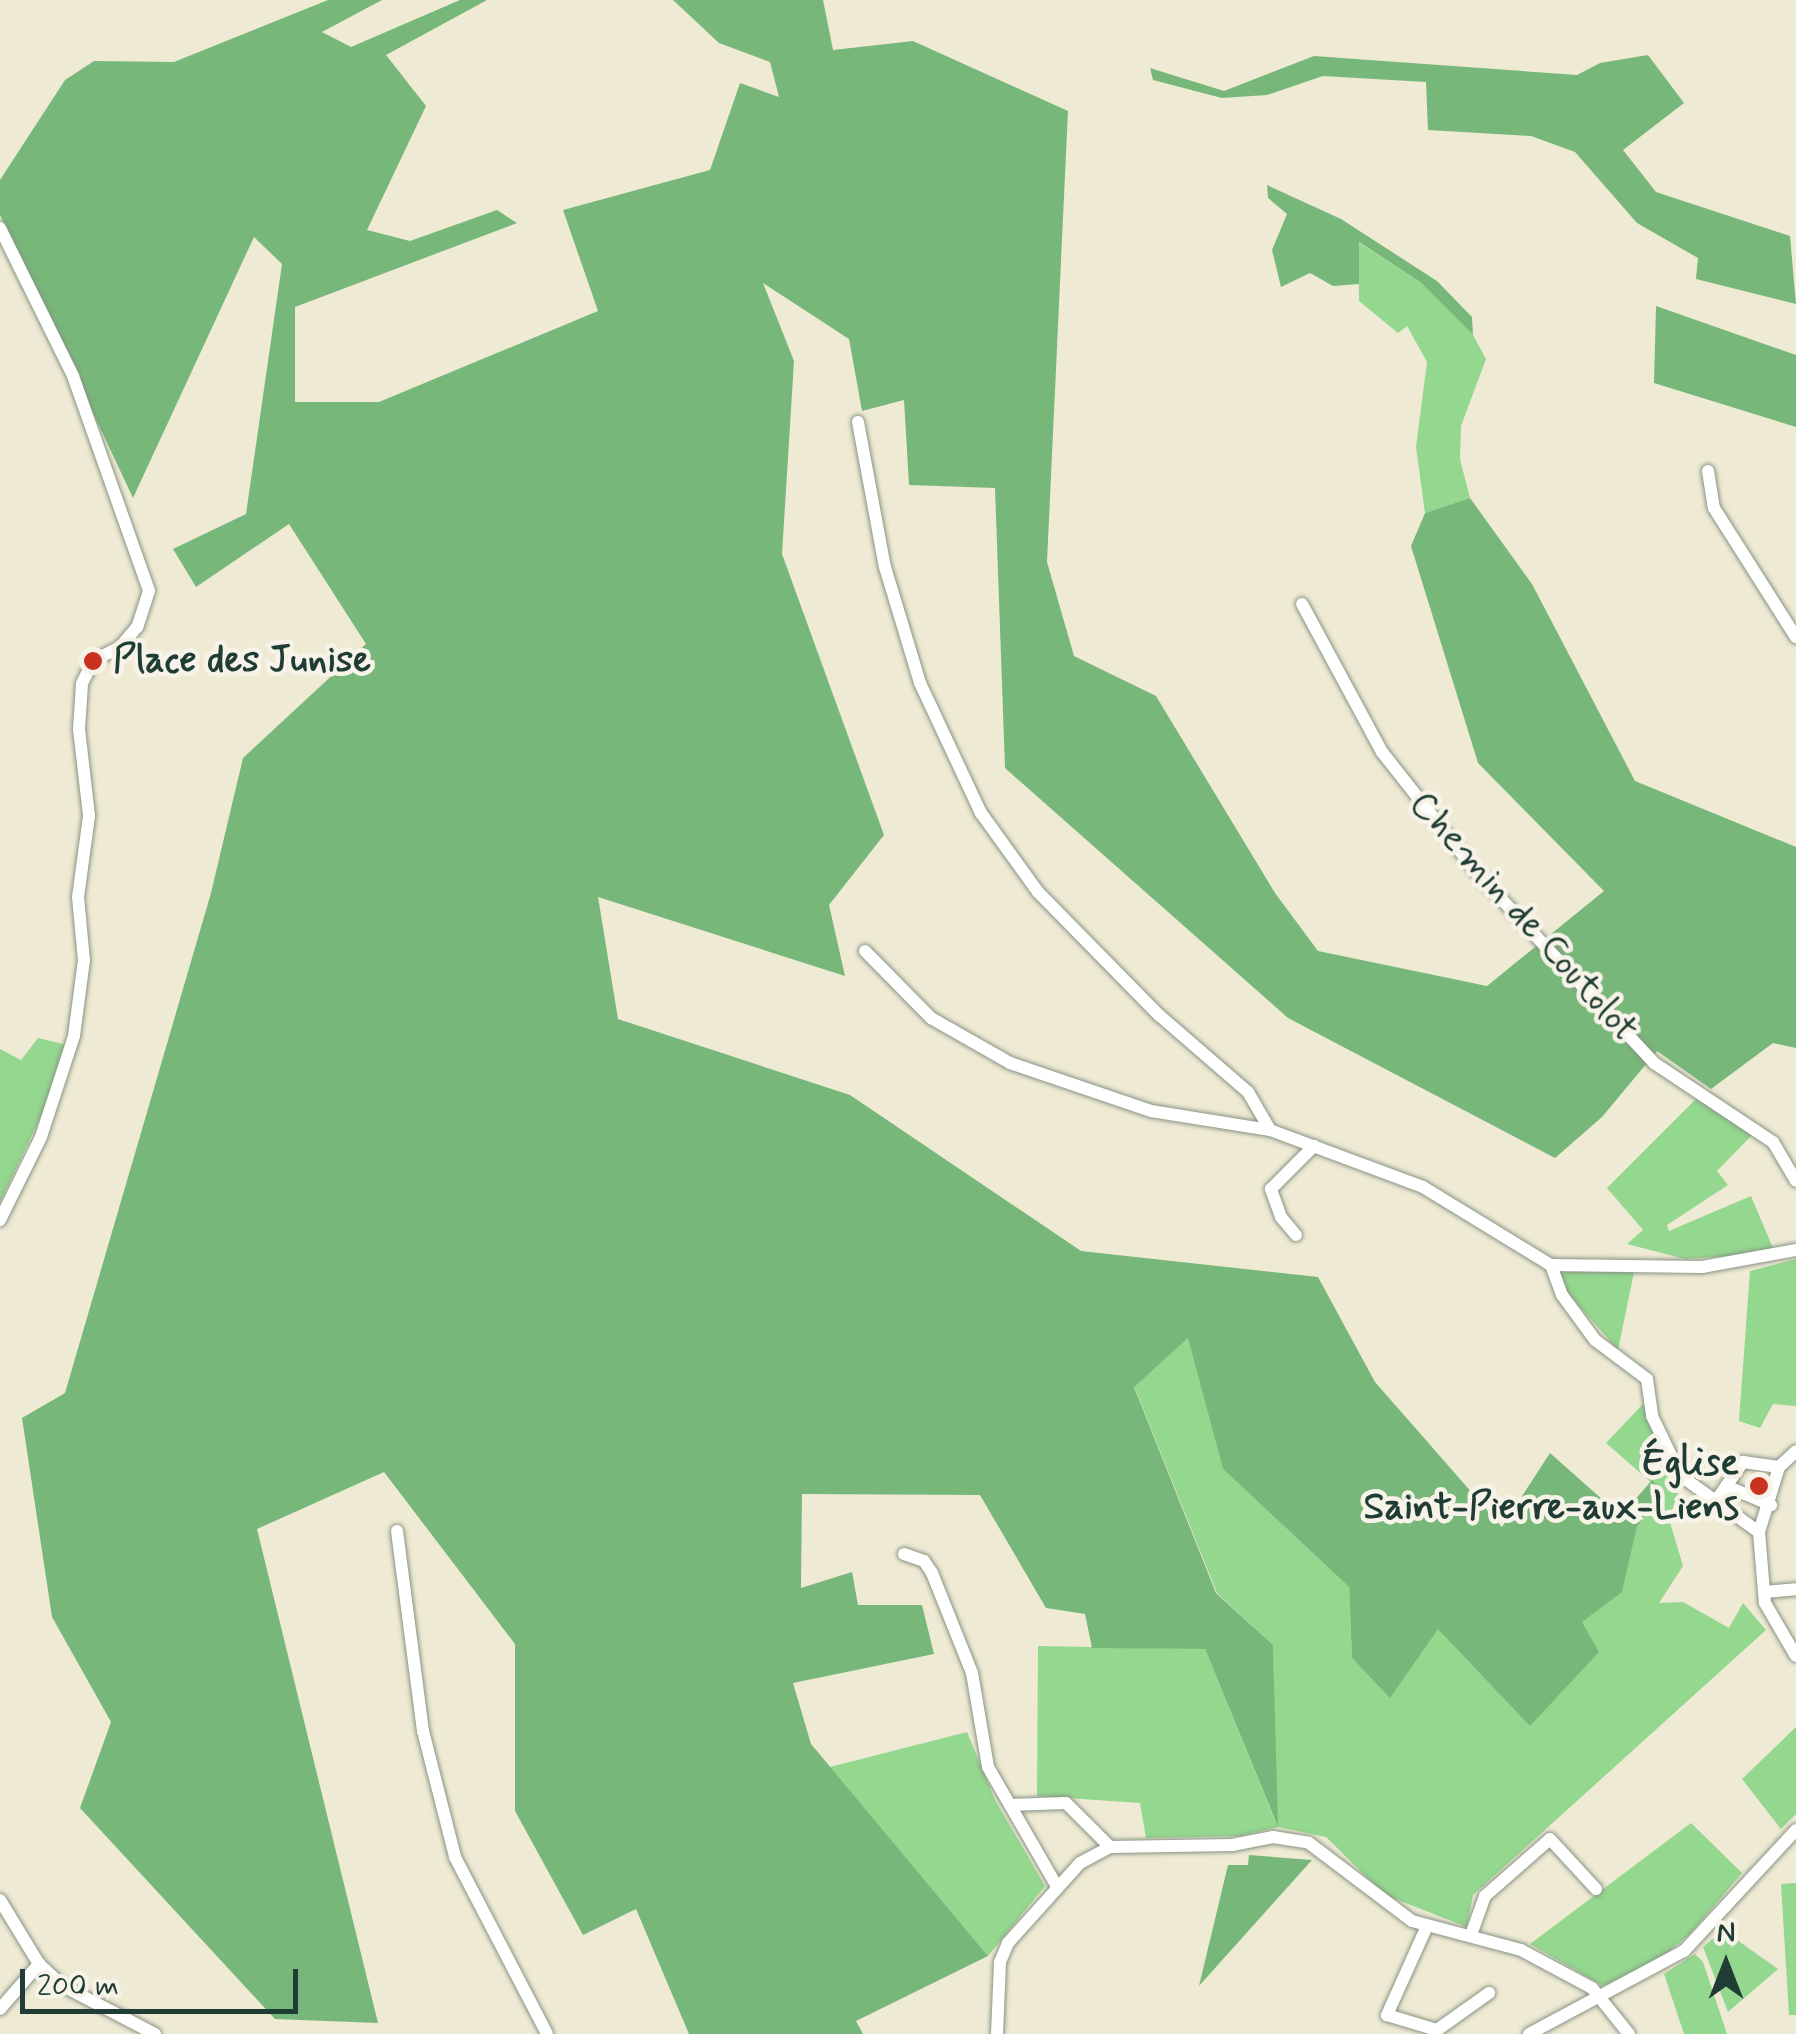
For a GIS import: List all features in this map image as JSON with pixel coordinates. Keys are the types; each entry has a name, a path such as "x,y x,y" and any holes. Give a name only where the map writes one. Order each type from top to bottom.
{"street":[{"path":"0,228 74,376 149,591 148,607 128,637 93,661 82,684 78,728 89,816 78,897 84,960 74,1036 42,1137 0,1220"},
{"path":"858,422 885,568 920,683 982,813 1038,892 1159,1016 1248,1092 1270,1130"},
{"path":"1708,470 1714,508 1796,637"},
{"name":"Chemin de Coutolot","path":"1302,604 1382,752 1465,858 1654,1063 1773,1142 1796,1181"},
{"path":"865,951 932,1018 1010,1063 1150,1111 1270,1130 1314,1146 1422,1187 1551,1265 1702,1267 1796,1250"},
{"path":"1296,1235 1281,1218 1271,1188 1314,1146"},
{"path":"1551,1265 1562,1296 1595,1340 1647,1379 1666,1450 1681,1476 1759,1532"},
{"path":"1796,1450 1779,1467 1759,1532 1764,1592 1796,1656"},
{"path":"1715,1502 1743,1462 1779,1467"},
{"path":"1726,1486 1770,1505"},
{"path":"397,1531 422,1731 456,1857 547,2034"},
{"path":"904,1554 924,1561 932,1573 972,1673 988,1768 1056,1885"},
{"path":"1764,1592 1796,1588"},
{"path":"1010,1806 1066,1802 1110,1847"},
{"path":"1529,2034 1602,1997 1695,1942 1796,1830"},
{"path":"997,2034 1000,1962 1008,1943 1056,1885 1110,1847 1232,1845 1273,1837 1309,1843 1393,1911 1426,1926 1521,1950 1602,1997 1629,2034"},
{"path":"1472,1935 1486,1896 1550,1840 1596,1890"},
{"path":"0,1900 39,1964 95,2006 155,2034"},
{"path":"1426,1926 1387,2015 1437,2030 1489,1994"},
{"path":"0,2009 39,1964"}],"green space":[{"path":"328,0 382,0 322,32 351,47 460,0 487,0 386,55 426,106 367,230 410,241 497,210 517,223 295,307 295,402 379,402 598,311 563,210 710,170 740,83 779,97 770,62 719,43 673,0 823,0 833,50 913,41 1068,111 1047,562 1074,656 1156,696 1275,893 1318,951 1487,986 1604,891 1478,763 1411,546 1425,513 1470,498 1532,584 1635,781 1796,847 1796,1048 1773,1043 1711,1089 1657,1051 1602,1117 1555,1158 1288,1018 1005,768 995,488 909,485 904,400 862,411 849,339 763,283 794,361 782,554 884,835 829,905 845,976 598,897 618,1019 850,1095 1081,1251 1318,1277 1375,1382 1502,1527 1550,1453 1621,1516 1652,1480 1662,1492 1637,1527 1622,1592 1582,1622 1599,1652 1530,1726 1438,1629 1390,1698 1352,1658 1349,1587 1223,1469 1188,1338 1134,1387 1216,1593 1273,1645 1278,1827 1205,1649 1092,1648 1085,1614 1046,1608 980,1495 802,1494 801,1588 852,1572 858,1605 922,1605 934,1654 793,1683 811,1744 988,1956 856,2021 863,2034 689,2034 636,1909 583,1935 515,1811 515,1644 384,1472 257,1529 378,2023 275,2019 80,1808 111,1722 52,1617 22,1418 65,1393 211,893 243,758 366,644 289,524 196,587 173,549 246,514 282,264 254,237 133,498 0,215 0,180 65,80 94,61 174,62"},
{"path":"1648,55 1684,103 1623,150 1656,192 1790,236 1796,304 1696,279 1698,258 1637,223 1575,152 1531,136 1428,130 1426,82 1323,76 1267,95 1222,98 1153,80 1150,68 1224,91 1314,56 1577,75 1600,63"},
{"path":"1267,185 1341,219 1437,281 1472,317 1473,335 1420,282 1359,242 1359,284 1333,286 1310,273 1281,287 1272,250 1287,214 1268,198"},
{"path":"1358,242 1420,282 1473,335 1486,359 1461,426 1460,459 1470,498 1425,513 1416,447 1427,362 1407,326 1398,333 1359,301"},
{"path":"1656,306 1796,355 1796,427 1654,383"},
{"path":"38,1038 67,1045 58,1081 0,1202 0,1049 21,1060"},
{"path":"1696,1099 1753,1134 1717,1171 1728,1185 1667,1225 1669,1231 1751,1196 1775,1253 1685,1259 1627,1244 1643,1230 1607,1188"},
{"path":"1796,1259 1796,1406 1773,1404 1760,1428 1739,1421 1750,1271"},
{"path":"1634,1272 1618,1350 1565,1290 1561,1274"},
{"path":"1189,1337 1223,1469 1349,1587 1352,1658 1390,1697 1438,1628 1599,1652 1581,1622 1622,1591 1637,1527 1662,1492 1606,1443 1643,1404 1681,1484 1669,1519 1683,1566 1659,1603 1683,1602 1729,1628 1743,1603 1766,1630 1473,1895 1467,1927 1385,1895 1326,1837 1278,1827 1241,1836 1146,1838 1140,1803 1037,1796 1038,1646 1205,1649 1276,1823 1273,1645 1217,1593 1134,1386"},
{"path":"1796,1727 1796,1814 1781,1829 1742,1779"},
{"path":"967,1732 995,1800 1045,1886 988,1956 830,1767"},
{"path":"1691,1823 1742,1873 1690,1934 1657,1961 1603,1986 1530,1944"},
{"path":"1249,1855 1312,1860 1199,1986 1228,1865 1248,1865"},
{"path":"1796,1883 1796,2015 1789,2015 1781,1884"},
{"path":"1723,1930 1778,1969 1728,2012 1703,1947"},
{"path":"1695,1954 1703,1962 1727,2034 1684,2034 1664,1974"}],"place":[{"name":"Place des Junise","path":"93,661"},
{"name":"Église Saint-Pierre-aux-Liens","path":"1759,1486"}]}
